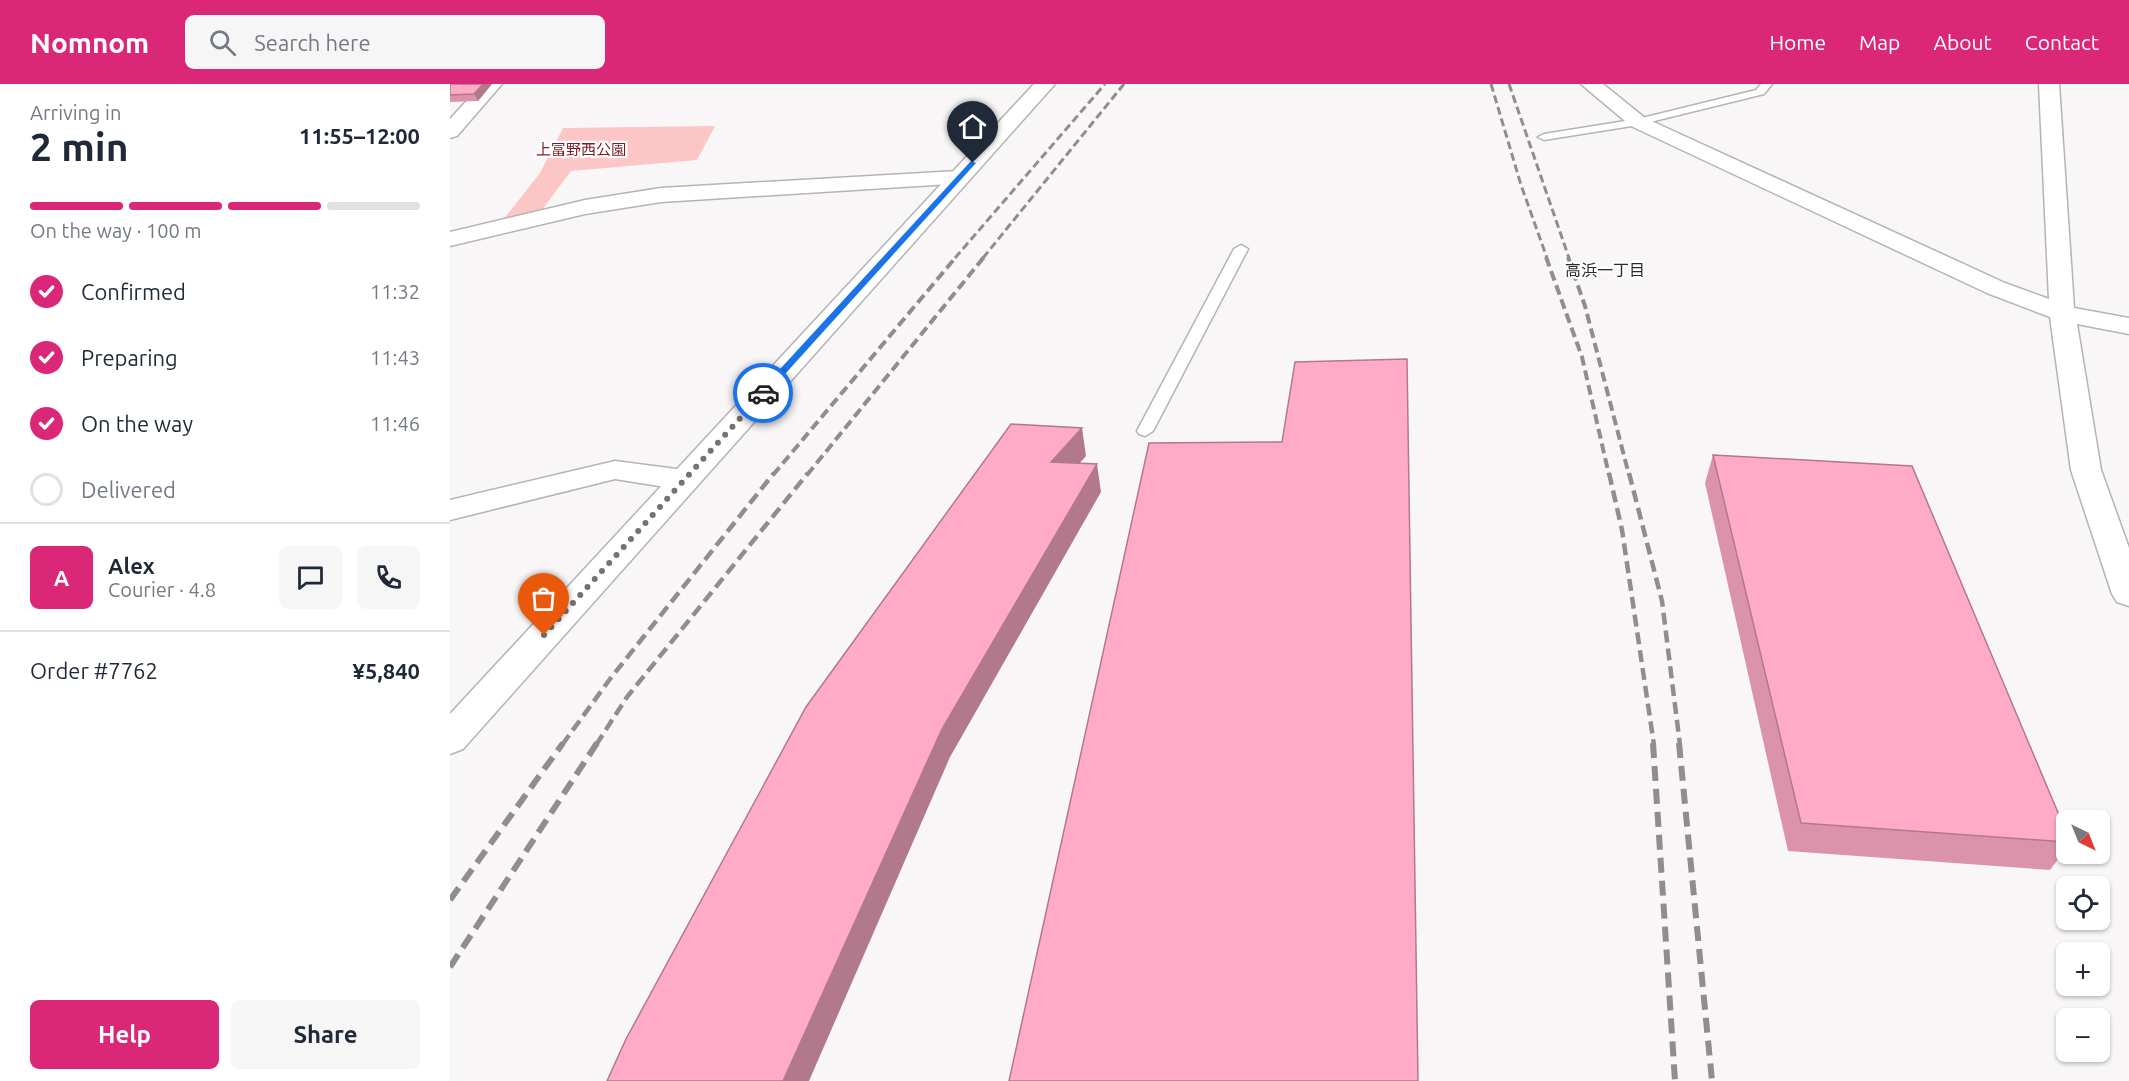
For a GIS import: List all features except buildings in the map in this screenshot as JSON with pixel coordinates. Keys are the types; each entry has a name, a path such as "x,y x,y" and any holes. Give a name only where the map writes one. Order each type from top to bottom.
{"main road":[{"path":"450,132 492,84"},
{"path":"450,739 1045,84"},
{"path":"1591,84 1638,122 1996,288 2062,313 2129,326"},
{"path":"2049,84 2062,313 2086,470 2129,594"},
{"path":"450,240 585,207 661,195 958,178"},
{"path":"450,510 615,470 684,480"}],"lane":[{"path":"1544,137 1638,122 1760,92 1767,84"},
{"path":"1145,431 1241,249"}],"green space":[{"name":"上冨野西公園","path":"715,126 697,160 571,171 541,211 503,220 540,173 563,128"}],"railway":[{"path":"955,258 1105,84"},
{"path":"983,258 1124,84"},
{"path":"1491,84 1521,185 1547,258"},
{"path":"1509,84 1569,258"},
{"path":"773,475 956,257"},
{"path":"807,475 984,257"},
{"path":"1546,257 1582,357 1609,475"},
{"path":"1568,257 1585,306 1629,475"},
{"path":"562,745 610,679 774,473"},
{"path":"596,745 627,697 808,473"},
{"path":"1609,473 1622,530 1654,745"},
{"path":"1629,473 1662,601 1680,745"},
{"path":"450,900 563,743"},
{"path":"450,967 597,743"},
{"path":"1653,743 1675,1081"},
{"path":"1679,743 1712,1081"}],"way so far":[{"path":"544,635 763,393"}],"district":[{"name":"高浜一丁目","path":"1605,270"}],"route":[{"path":"763,393 973,163"}]}
